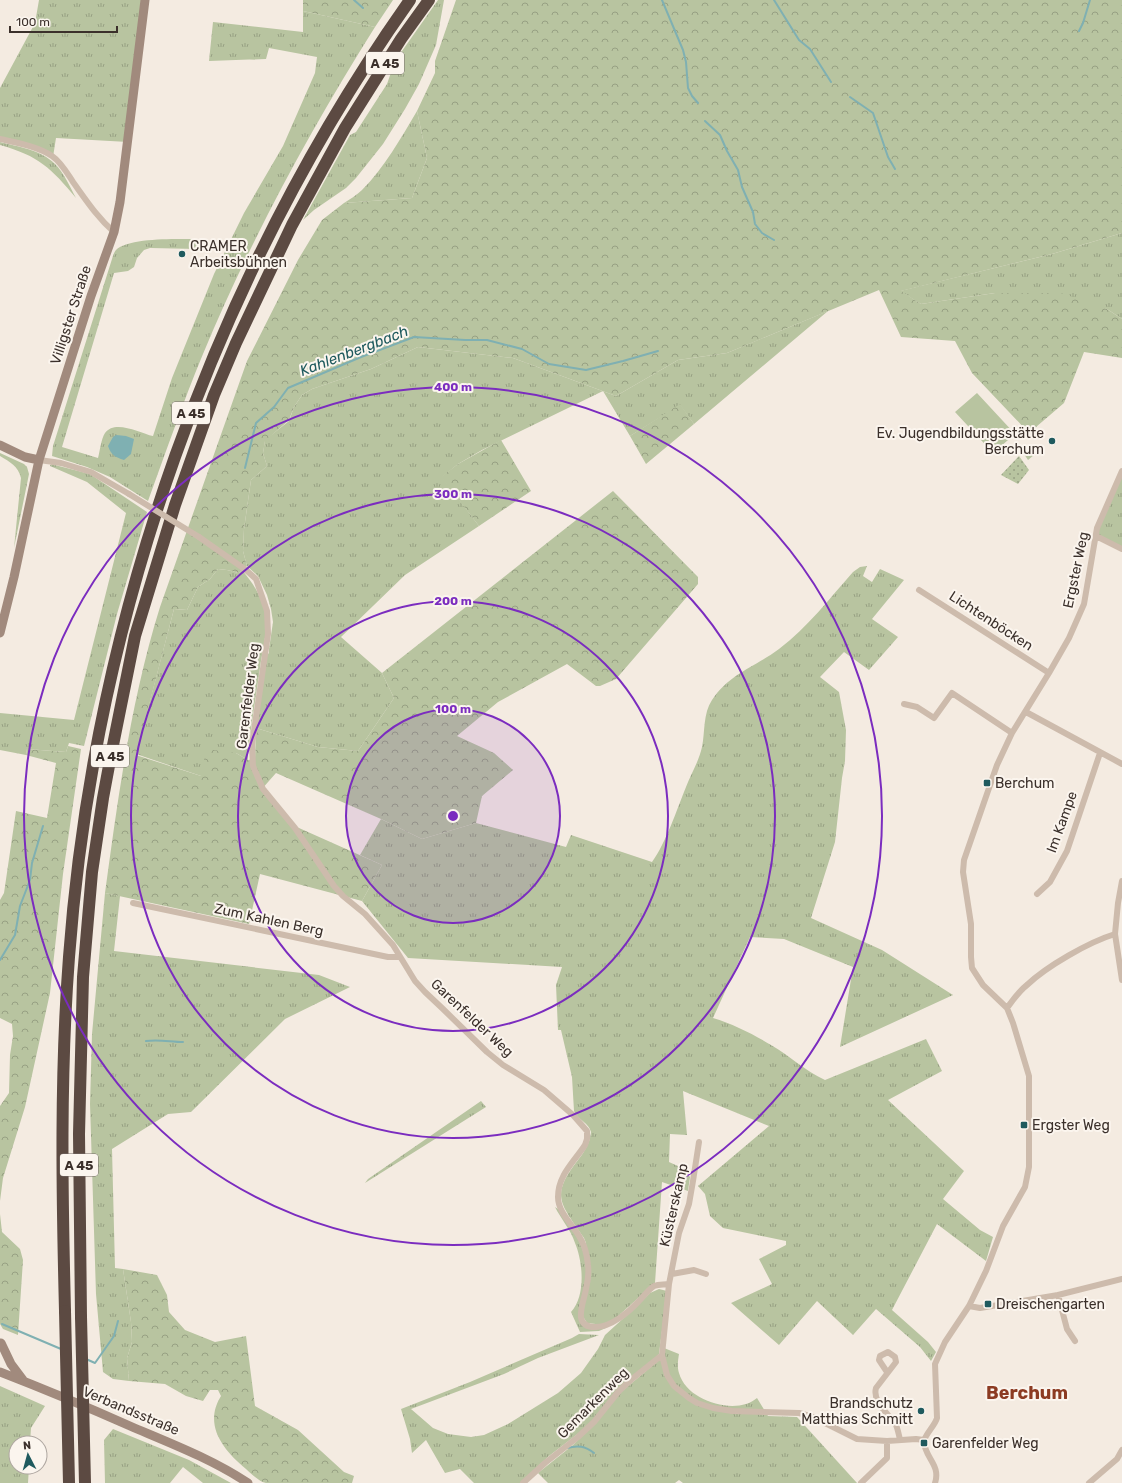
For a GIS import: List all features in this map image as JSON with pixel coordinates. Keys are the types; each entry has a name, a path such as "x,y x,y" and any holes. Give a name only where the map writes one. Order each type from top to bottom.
{"highway":[{"name":"A 45","path":"69,1483 63,1144 66,1009 69,958 80,845 102,720 127,613 153,520 203,381 236,306 280,213 329,124 383,38 410,0"},
{"name":"A 45","path":"85,1483 79,1134 83,977 92,872 103,798 110,755 135,636 175,505 214,395 236,342 292,225 345,128 401,39 429,0"}],"main road":[{"name":"Villigster Straße","path":"0,633 14,577 39,460 91,296 114,232 120,202 145,0"},
{"path":"0,444 25,457 39,460"},
{"path":"0,1341 11,1364 24,1380"},
{"name":"Verbandsstraße","path":"0,1372 24,1380 194,1454 236,1475 248,1483"}],"street":[{"path":"0,139 26,145 53,157 62,166 100,220 114,232"},
{"name":"Garenfelder Weg","path":"39,460 61,463 90,472 129,494 199,538 225,555 256,579 267,611 268,634 252,745 253,766 262,789 295,828 334,886 343,896 365,914 393,945 415,981 424,992 487,1052 503,1065 544,1090 573,1115 587,1131 585,1145 561,1180 558,1197 558,1204 580,1237 586,1253 588,1264 588,1283 580,1312 583,1323 590,1327 596,1328 606,1325 627,1311 652,1287 661,1284 669,1284"},
{"name":"Ergster Weg","path":"924,1440 935,1424 937,1418 935,1364 945,1342 969,1306 986,1271 1003,1226 1025,1187 1028,1172 1029,1076 1016,1029 1007,1008 983,985 972,968 971,924 963,872 964,860 997,765 1012,733 1026,712 1069,638 1084,604 1098,524 1122,471"},
{"path":"1096,536 1122,549"},
{"name":"Lichtenböcken","path":"919,590 1049,673"},
{"path":"904,704 917,706 934,718 952,694 1012,733"},
{"path":"1026,712 1122,764"},
{"name":"Im Kampe","path":"1037,894 1050,882 1067,851 1100,753"},
{"path":"1122,882 1119,925 1115,934 1122,980"},
{"name":"Zum Kahlen Berg","path":"133,903 388,958 400,956"},
{"path":"1007,1008 1026,985 1044,972 1102,938 1115,934"},
{"name":"Küsterskamp","path":"669,1284 679,1233 689,1204 694,1181 699,1142"},
{"path":"672,1274 694,1270 706,1274"},
{"path":"969,1306 980,1308 1058,1295 1122,1279"},
{"path":"669,1284 662,1356 667,1375 674,1386 689,1398 697,1403 713,1408 732,1411 799,1413 813,1417 857,1439 887,1441 916,1439 924,1440 936,1470 937,1475 935,1483"},
{"path":"1058,1295 1066,1329 1075,1341"},
{"name":"Gemarkenweg","path":"523,1483 594,1422 619,1391 632,1379 662,1356"},
{"path":"887,1372 874,1393 877,1400 899,1431 900,1440"},
{"path":"861,1483 887,1458 887,1441"},
{"path":"1089,1483 1120,1461 1122,1450"}],"green space":[{"path":"39,0 141,0 128,142 56,138 53,157 0,137 0,88 35,23"},
{"path":"303,0 393,0 375,27 303,11"},
{"path":"438,0 444,0 436,45 419,84 405,109 383,144 356,178 346,188 314,210 303,220 350,135 356,132 387,84 395,61"},
{"path":"456,0 1122,0 1122,233 1052,254 901,291 921,304 995,293 1061,293 1107,309 1122,319 1122,358 1084,352 1064,403 1029,433 972,373 955,341 901,337 879,290 727,353 678,360 616,396 513,358 418,347 371,369 312,389 302,395 294,407 289,420 265,441 263,453 267,466 251,480 244,529 243,551 247,566 239,573 218,569 210,579 198,587 187,610 174,609 136,755 201,776 206,749 236,753 248,760 255,759 256,728 318,747 358,751 394,698 382,673 613,491 698,577 698,584 616,679 600,686 596,686 567,664 498,702 457,736 494,753 513,770 482,796 476,823 422,839 381,819 276,773 261,790 290,824 382,865 362,901 260,874 249,924 105,893 126,749 150,642 160,607 247,361 298,260 322,220 344,203 412,198 427,158 417,111 435,73 435,61"},
{"path":"303,11 375,27 304,146 261,228 221,312 196,372 148,501 110,477 87,467 52,456 53,446 112,259 116,250 131,243 167,239 197,239 198,249 150,248 144,250 137,258 134,267 128,271 114,273 62,447 98,458 105,433 109,429 115,427 128,428 153,436 172,378 214,274 244,213 283,146 315,73 317,57 269,48 266,59 209,61 213,22 303,32"},
{"path":"417,111 427,158 412,198 344,203 360,192 378,172"},
{"path":"0,142 29,149 49,159 55,164 67,180 76,198 43,164 25,154 0,145"},
{"path":"1122,233 1122,319 1107,309 995,293 921,304 900,291 1052,254"},
{"path":"828,311 694,424 680,405 630,436 603,391 616,396 678,360 727,353"},
{"path":"418,347 513,358 603,391 482,450 458,464 442,477 479,526 405,575 341,637 382,673 394,698 358,751 318,747 256,728 273,622 267,595 258,576 247,566 243,551 244,529 251,480 267,466 263,453 265,440 289,421 294,407 302,395 312,389 371,369"},
{"path":"977,393 1015,434 993,453 955,412"},
{"path":"680,404 694,424 646,464 630,436"},
{"path":"501,440 531,491 479,526 441,477 458,464"},
{"path":"1036,445 1040,450 1028,460 1024,454"},
{"path":"0,453 24,464 27,467 29,474 14,548 21,478 16,467 0,456"},
{"path":"1019,456 1029,470 1018,484 1001,475"},
{"path":"51,464 90,474 147,512 117,614 84,746 69,743 66,752 27,749 26,755 0,750 0,713 74,720 126,513 87,482 50,466"},
{"path":"1122,471 1122,549 1096,536"},
{"path":"867,566 863,576 872,582 880,569 904,580 872,619 898,637 869,670 844,652 820,677 839,692 846,730 845,761 835,842 811,918 882,950 953,995 840,1047 853,967 784,939 750,937 713,1018 735,1026 757,1037 825,1080 926,1039 942,1071 888,1100 964,1171 943,1199 980,1230 993,1237 986,1261 937,1224 892,1310 928,1342 936,1352 931,1361 920,1347 876,1309 853,1335 817,1301 779,1345 731,1303 772,1284 759,1259 786,1245 786,1241 723,1228 710,1216 705,1194 698,1186 769,1126 683,1091 687,1135 670,1134 669,1162 680,1167 690,1177 688,1191 662,1182 655,1283 617,1317 604,1325 587,1323 582,1315 588,1289 586,1243 564,1207 561,1191 569,1172 587,1147 591,1132 588,1126 574,1111 572,1077 561,1030 558,1030 556,985 562,967 408,958 362,901 382,865 360,855 381,819 422,839 476,823 566,847 571,835 652,862 667,836 699,757 702,747 707,711 712,700 727,683 743,671 779,649 790,640 818,612 853,572 860,567"},
{"path":"218,569 239,573 242,570 246,575 258,593 263,605 266,619 266,631 248,749 248,760 236,753 201,776 136,754 174,609 187,610 198,587 210,579"},
{"path":"68,746 81,749 63,874 50,993 25,1107 3,1178 0,1201 0,1106 9,1093 10,1055 13,1036 12,1024 0,1018 0,900 4,893 16,811 47,818 56,763 26,755 27,749 66,752"},
{"path":"105,893 120,896 114,951 319,975 350,987 285,1019 191,1112 168,1114 112,1149 115,1268 123,1269 131,1322 132,1342 127,1358 129,1381 113,1379 103,1372 96,1294 90,1104 92,1034"},
{"path":"481,1101 486,1107 365,1183 368,1179"},
{"path":"555,1207 575,1233 585,1257 585,1295 581,1322 606,1328 599,1331 580,1332 571,1312 576,1305 581,1288 582,1279 580,1260 573,1238"},
{"path":"0,1214 2,1232 20,1249 23,1260 18,1335 3,1329 0,1324"},
{"path":"123,1269 157,1275 167,1295 169,1312 185,1330 215,1342 246,1336 255,1406 298,1430 344,1472 354,1476 352,1483 266,1483 256,1478 238,1462 223,1445 218,1436 214,1417 216,1407 221,1396 218,1390 210,1390 203,1401 186,1396 165,1384 129,1381 127,1358 132,1342 131,1322"},
{"path":"659,1289 667,1291 659,1354 584,1429 549,1456 520,1483 474,1483 460,1469 445,1473 426,1440 412,1453 410,1439 401,1409 470,1382 579,1334 599,1335 538,1358 504,1374 411,1409 433,1428 448,1434 471,1437 484,1435 508,1424 558,1393 581,1373 598,1349 605,1335 650,1293"},
{"path":"664,1348 679,1354 679,1373 683,1382 697,1396 717,1404 727,1406 746,1404 757,1398 768,1416 797,1417 857,1483 683,1483 679,1480 675,1483 548,1483 538,1473 573,1445 595,1423 621,1392 658,1361"},
{"path":"0,1386 45,1406 31,1428 31,1435 8,1435 8,1475 28,1475 28,1483 0,1483"},
{"path":"113,1429 189,1460 231,1483 203,1483 183,1467 170,1483 105,1483 104,1440"}],"water":[{"path":"116,435 134,439 131,454 124,460 118,458 110,452 108,446 113,437"}],"waterway":[{"path":"354,0 363,8"},
{"path":"662,0 683,50 686,62 688,88 698,103"},
{"path":"774,0 799,40 810,49 831,82"},
{"path":"1079,31 1090,0"},
{"path":"850,97 873,113 888,157 895,169"},
{"path":"705,121 720,135 738,170 742,187 753,212 755,224 762,233 774,240"},
{"name":"Kahlenbergbach","path":"245,468 256,423 274,407 288,388 361,357 414,337 487,340 522,349 549,364 586,370 658,351"},
{"name":"Kahlenbergbach","path":"0,960 15,935 20,906 30,880 32,863 43,826"},
{"path":"146,1041 160,1040 183,1042"},
{"path":"86,1359 95,1363 114,1336 118,1321"},
{"path":"2,1324 61,1349"},
{"path":"567,1448 581,1447 594,1453"}],"place":[{"name":"CRAMER Arbeitsbühnen","path":"182,254"},
{"name":"Ev. Jugendbildungsstätte Berchum","path":"1052,441"},
{"name":"Berchum","path":"987,783"},
{"name":"Ergster Weg","path":"1024,1125"},
{"name":"Dreischengarten","path":"988,1304"},
{"name":"Brandschutz Matthias Schmitt","path":"921,1411"},
{"name":"Garenfelder Weg","path":"924,1443"}],"district":[{"name":"Berchum","path":"1027,1393"}]}
